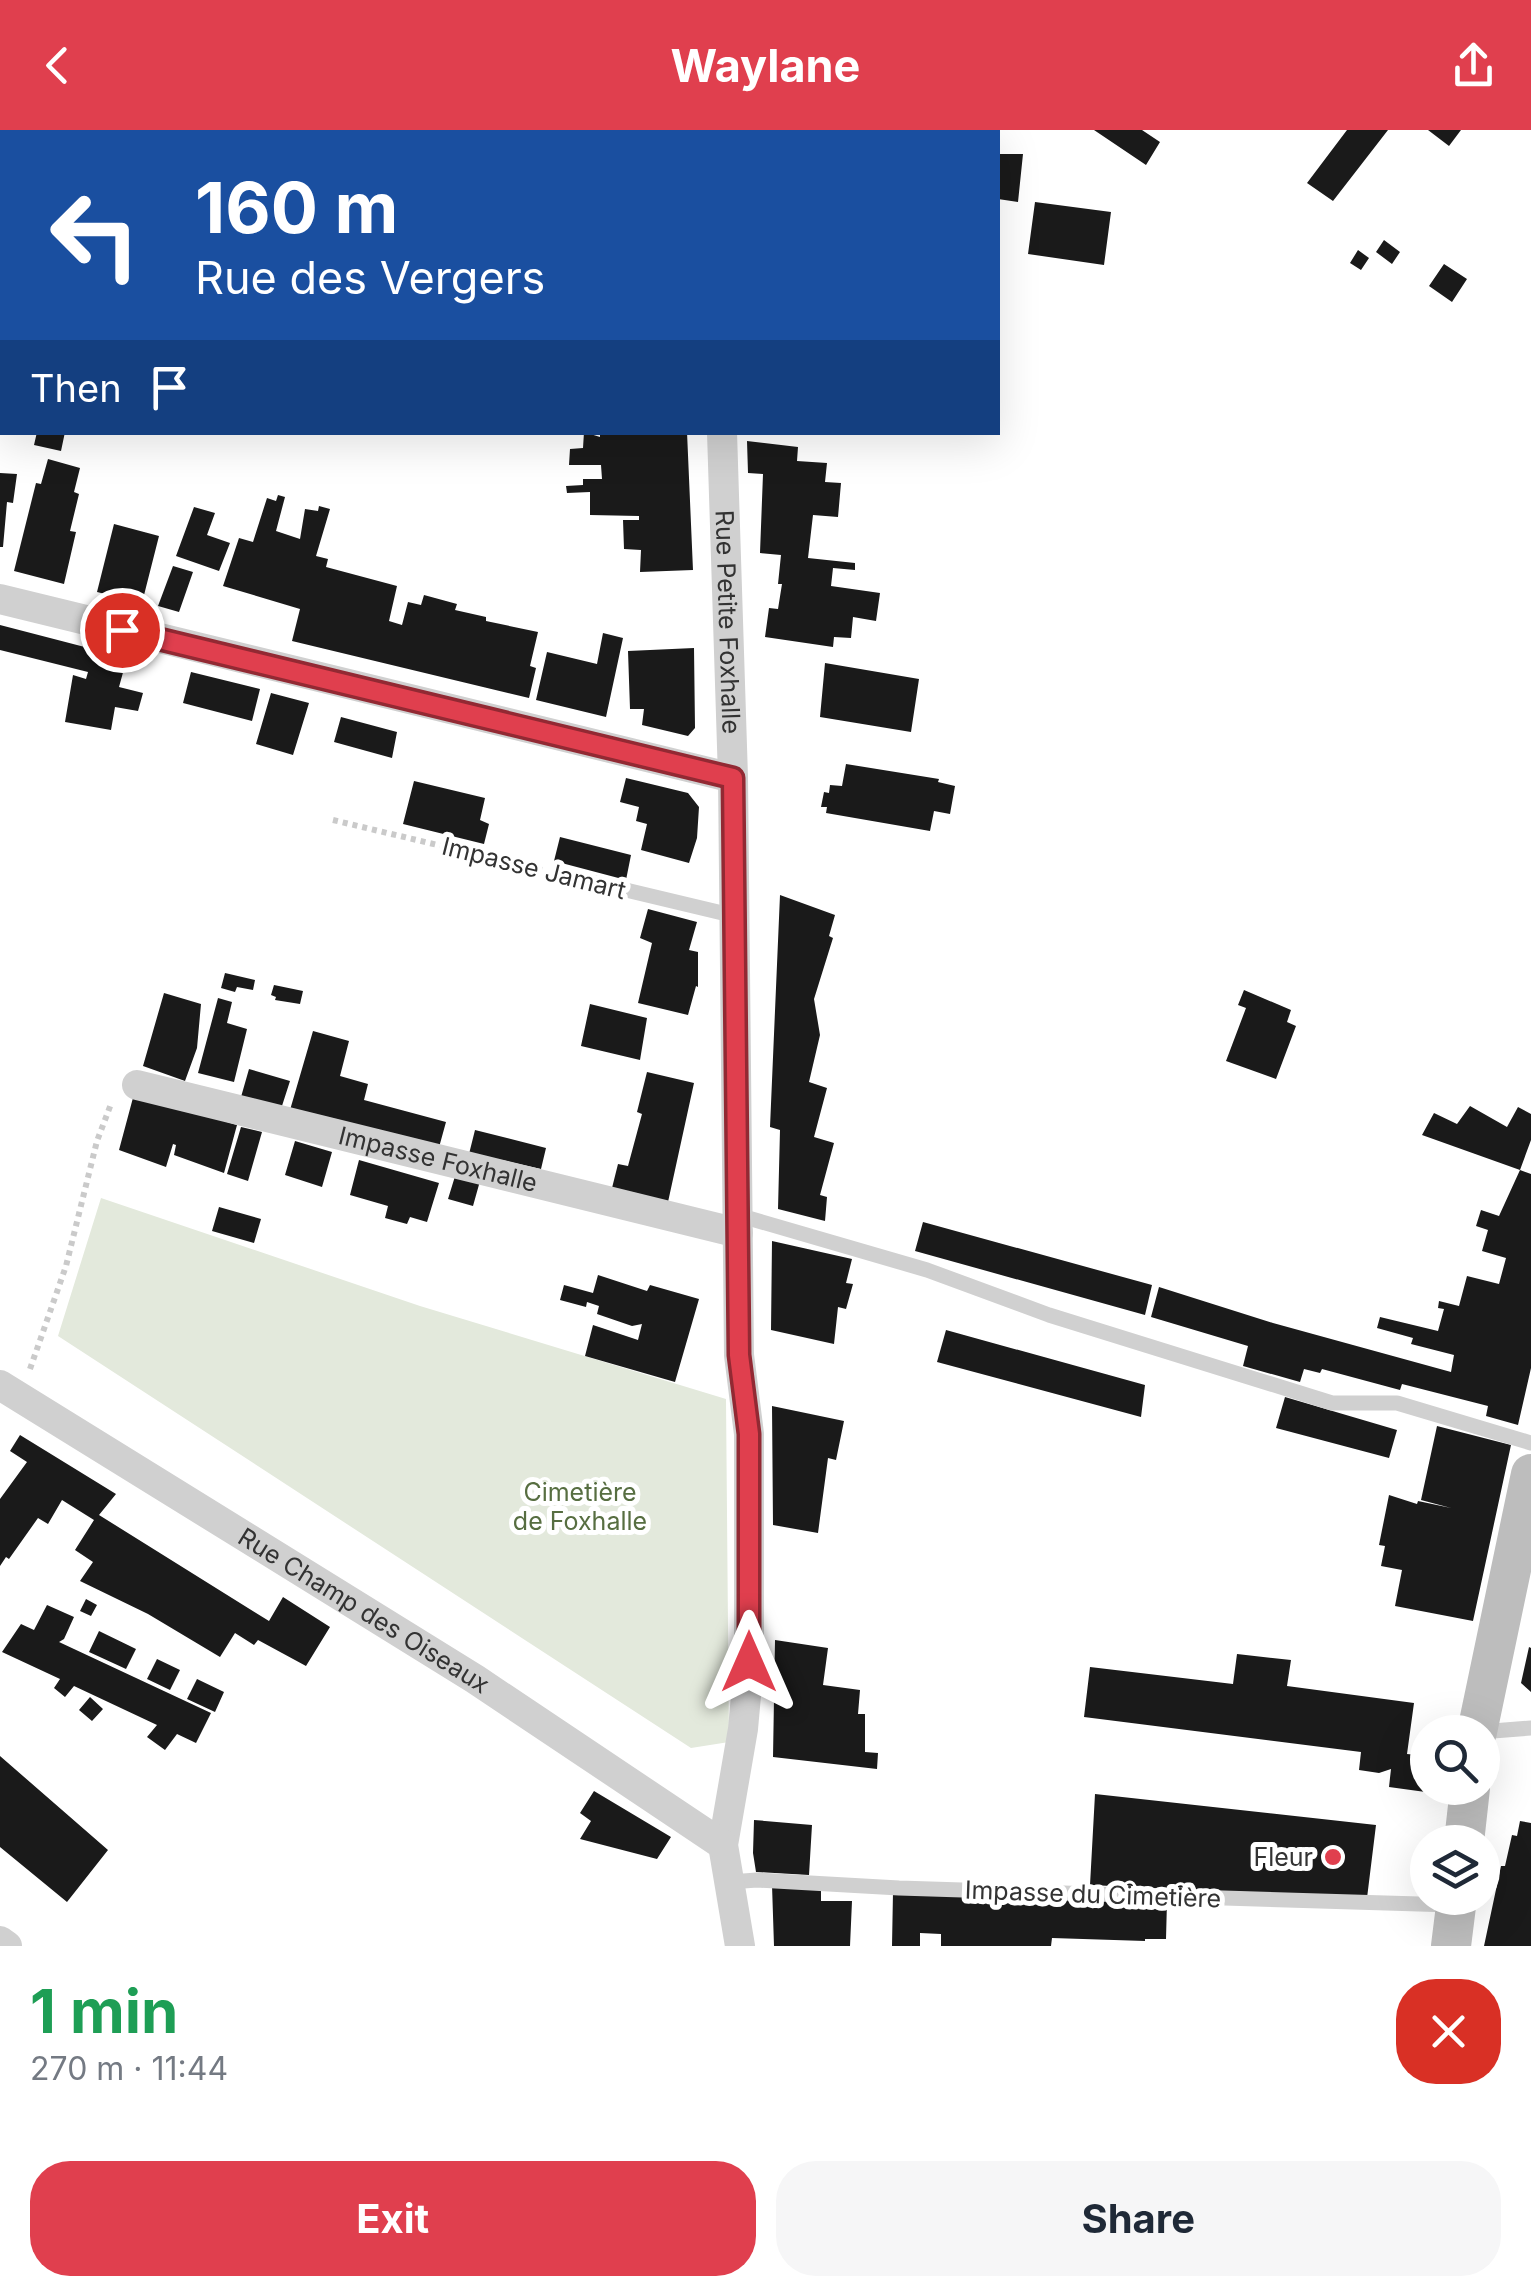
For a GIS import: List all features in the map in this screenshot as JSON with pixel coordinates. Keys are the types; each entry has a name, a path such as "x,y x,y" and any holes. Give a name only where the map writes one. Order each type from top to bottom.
{"street":[{"name":"Rue Petite Foxhalle","path":"722,435 733,778 739,1355 749,1434 749,1662 744,1729 723,1845 740,1946"},
{"path":"0,599 733,778"},
{"name":"Impasse Foxhalle","path":"137,1084 738,1224"},
{"name":"Rue Champ des Oiseaux","path":"8,1390 476,1678 723,1845"},
{"path":"1481,1715 1531,1474"},
{"path":"1451,1946 1455,1915"},
{"path":"0,1941 6,1946"}],"lane":[{"name":"Impasse Jamart","path":"562,875 734,916"},
{"path":"738,1224 927,1270 1050,1315 1332,1402 1397,1403 1531,1443"},
{"path":"1500,1730 1531,1728"},
{"name":"Impasse du Cimetière","path":"730,1882 1410,1900"}],"path":[{"name":"Impasse Jamart","path":"333,820 562,875"},
{"path":"8,1390 42,1340 66,1266 97,1141 115,1092 137,1084"}],"green space":[{"name":"Cimetière de Foxhalle","path":"101,1198 420,1306 726,1399 729,1742 691,1748 58,1336"}],"building":[{"path":"1094,130 1142,130 1160,142 1146,165"},
{"path":"1347,130 1388,130 1333,201 1307,183"},
{"path":"1428,130 1461,130 1449,146"},
{"path":"1000,154 1023,154 1018,202 1000,199"},
{"path":"1035,202 1111,212 1104,265 1028,254"},
{"path":"1384,240 1400,252 1392,264 1376,252"},
{"path":"1358,250 1369,258 1361,270 1350,263"},
{"path":"1444,264 1467,279 1452,302 1429,286"},
{"path":"36,435 64,435 61,451 34,445"},
{"path":"584,435 687,435 693,570 640,572 641,550 624,549 623,520 639,520 639,516 590,515 590,492 567,493 566,486 583,485 583,479 602,479 601,465 569,465 570,449 583,448"},
{"path":"747,441 798,447 797,461 827,463 825,482 841,483 838,517 813,515 808,558 855,563 855,570 833,568 831,586 880,593 876,621 853,617 851,638 834,637 833,647 765,637 769,608 778,609 781,555 760,553 763,474 748,473"},
{"path":"48,459 80,468 74,492 79,494 70,531 76,532 64,584 14,571 36,483 41,484"},
{"path":"0,473 17,474 13,503 7,502 3,547 0,547"},
{"path":"278,495 285,497 276,531 300,539 305,509 330,509 316,556 328,559 326,567 397,586 389,621 402,625 408,602 421,605 424,595 457,604 455,610 486,617 486,621 538,632 530,666 536,668 529,698 292,641 300,609 223,586 239,538 253,542 267,498 276,501"},
{"path":"194,507 215,513 207,535 230,543 219,571 176,556"},
{"path":"114,524 159,536 142,603 97,592"},
{"path":"173,566 193,572 179,612 158,606"},
{"path":"0,625 127,658 119,687 143,693 138,711 115,707 111,730 65,722 73,675 86,679 88,672 0,650"},
{"path":"603,633 623,638 606,717 536,700 547,652 597,664"},
{"path":"694,648 695,728 688,736 642,725 644,709 630,709 628,651"},
{"path":"825,663 919,679 911,732 820,717"},
{"path":"191,672 260,689 252,721 183,703"},
{"path":"271,693 309,703 293,755 256,744"},
{"path":"341,717 397,732 392,758 334,742"},
{"path":"846,764 939,779 938,782 955,786 950,814 934,811 930,831 826,813 827,807 821,807 824,792 829,793 830,785 842,786"},
{"path":"626,778 688,793 699,807 697,838 689,863 641,850 647,824 636,821 639,807 620,802"},
{"path":"414,781 485,798 480,820 489,824 484,844 403,824"},
{"path":"560,837 631,855 626,880 554,861"},
{"path":"780,895 835,915 829,936 833,938 814,999 820,1035 809,1082 827,1088 814,1137 834,1143 820,1195 827,1197 825,1221 778,1209 780,1130 770,1127"},
{"path":"648,909 697,922 689,950 698,952 698,987 688,1015 638,1003 652,943 640,938"},
{"path":"225,973 255,980 253,990 237,987 235,992 221,988"},
{"path":"274,985 303,991 300,1004 275,1000 271,995"},
{"path":"1244,990 1291,1010 1287,1022 1296,1026 1276,1079 1226,1061 1246,1008 1238,1005"},
{"path":"164,993 201,1004 197,1048 185,1081 143,1066"},
{"path":"218,998 232,1002 227,1023 247,1029 234,1082 198,1073"},
{"path":"590,1004 647,1018 640,1060 581,1046"},
{"path":"313,1031 349,1041 340,1076 368,1084 364,1100 446,1122 438,1151 290,1110"},
{"path":"249,1069 290,1081 281,1109 241,1097"},
{"path":"647,1072 694,1083 668,1202 612,1188 618,1164 628,1166 642,1114 637,1112"},
{"path":"134,1094 237,1125 224,1173 174,1155 173,1144 166,1167 119,1150"},
{"path":"1470,1106 1507,1127 1518,1107 1531,1114 1531,1140 1520,1170 1422,1135 1434,1113 1457,1124"},
{"path":"241,1127 262,1132 248,1181 227,1174"},
{"path":"475,1130 546,1148 541,1169 502,1160 468,1158"},
{"path":"295,1141 332,1152 322,1187 285,1175"},
{"path":"359,1160 439,1183 427,1222 410,1217 407,1224 385,1218 388,1206 350,1195"},
{"path":"1520,1170 1531,1174 1531,1368 1518,1425 1486,1416 1488,1406 1402,1384 1400,1390 1322,1369 1320,1373 1304,1369 1300,1382 1243,1366 1248,1346 1151,1317 1159,1287 1451,1372 1454,1355 1411,1344 1413,1338 1377,1328 1380,1317 1438,1331 1444,1309 1438,1308 1439,1301 1459,1306 1467,1276 1499,1284 1506,1258 1482,1251 1488,1230 1476,1226 1481,1210 1499,1216"},
{"path":"456,1173 480,1181 473,1206 448,1199"},
{"path":"219,1207 261,1219 254,1243 212,1231"},
{"path":"923,1222 1152,1285 1145,1315 915,1251"},
{"path":"772,1241 852,1259 846,1283 853,1284 846,1309 838,1307 834,1344 771,1330"},
{"path":"598,1275 647,1291 650,1285 699,1299 675,1382 585,1356 593,1325 638,1340 642,1324 632,1326 597,1314 599,1306 587,1302 586,1307 560,1300 564,1285 593,1293"},
{"path":"946,1330 1145,1385 1141,1417 937,1362"},
{"path":"1285,1397 1397,1430 1389,1458 1276,1428"},
{"path":"772,1406 844,1421 836,1460 828,1458 818,1533 773,1525"},
{"path":"1437,1426 1511,1445 1473,1621 1395,1606 1402,1570 1381,1566 1385,1546 1379,1545 1389,1495 1417,1504 1418,1501 1451,1508 1421,1500"},
{"path":"20,1435 116,1494 99,1515 269,1621 283,1597 330,1627 306,1666 258,1640 254,1645 235,1633 220,1657 148,1614 80,1581 93,1562 75,1550 94,1520 62,1500 48,1524 38,1518 0,1566 0,1499 27,1462 10,1451"},
{"path":"86,1599 97,1605 91,1616 80,1611"},
{"path":"47,1605 74,1617 59,1642 211,1713 196,1743 177,1734 165,1750 147,1737 157,1725 74,1686 65,1697 54,1688 60,1679 2,1652 21,1624 34,1630"},
{"path":"99,1631 136,1649 126,1669 89,1652"},
{"path":"775,1640 828,1648 823,1685 860,1690 858,1714 865,1714 865,1752 878,1753 877,1769 773,1757"},
{"path":"1531,1648 1531,1692 1521,1683"},
{"path":"1237,1654 1291,1660 1287,1686 1414,1703 1407,1754 1410,1790 1389,1787 1391,1769 1379,1773 1359,1770 1361,1752 1084,1717 1090,1667 1233,1684"},
{"path":"157,1659 180,1670 170,1690 147,1679"},
{"path":"197,1679 224,1692 215,1712 187,1699"},
{"path":"90,1697 103,1709 92,1721 79,1710"},
{"path":"0,1756 108,1850 67,1902 0,1847"},
{"path":"594,1791 671,1837 657,1859 580,1839 591,1821 580,1813"},
{"path":"1095,1794 1376,1825 1367,1898 1090,1885"},
{"path":"754,1820 812,1825 809,1875 756,1872"},
{"path":"1520,1821 1531,1823 1531,1946 1484,1946 1491,1915 1500,1915 1501,1866 1505,1866 1512,1835 1517,1836"},
{"path":"772,1885 821,1887 821,1901 852,1901 850,1946 774,1946"},
{"path":"893,1892 1167,1901 1166,1939 1052,1938 1051,1946 941,1946 941,1934 920,1933 920,1946 892,1946"}],"place":[{"name":"Fleur","path":"1333,1857"}],"route":[{"path":"122,630 733,778 739,1355 749,1434 749,1662"}]}
